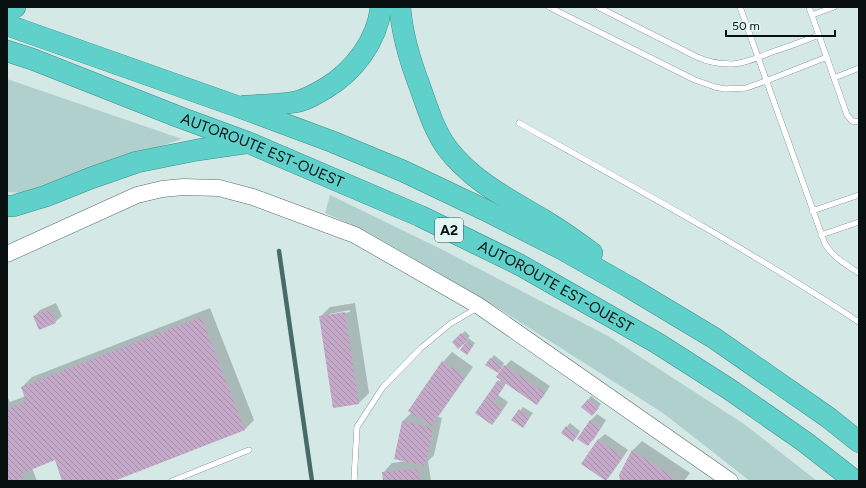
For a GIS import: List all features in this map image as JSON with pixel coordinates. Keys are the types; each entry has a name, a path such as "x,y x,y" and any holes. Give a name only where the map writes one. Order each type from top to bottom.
{"highway":[{"path":"7,12 15,7"},
{"path":"371,40 376,7"},
{"path":"239,107 295,102 314,95 332,85 347,72 360,57 371,40 378,24 381,7"},
{"path":"401,10 410,59 436,130 447,148 462,165 498,193 565,234 714,338"},
{"name":"AUTOROUTE EST-OUEST","path":"7,25 333,142 403,172 485,210 576,257 714,338 828,418 859,442"},
{"name":"AUTOROUTE EST-OUEST","path":"7,51 32,59 247,142 420,216 520,265 657,343 722,385 805,442 855,481"},
{"path":"7,206 14,206 46,196 137,162 247,142"}],"main road":[{"path":"7,254 137,195 162,189 183,187 219,188 252,197 355,235 479,306 730,481"}],"lane":[{"path":"548,7 704,84 720,88 746,88 766,82 827,57"},
{"path":"598,7 705,60 718,63 741,63 819,35"},
{"path":"740,7 825,244 837,259 859,273"},
{"path":"809,7 847,115 852,121 859,122"},
{"path":"812,15 834,7"},
{"path":"834,78 859,68"},
{"path":"519,123 660,201 822,298 859,322"},
{"path":"812,211 859,195"},
{"path":"821,235 859,222"},
{"path":"354,481 357,427 383,387 421,348 450,324 479,306"},
{"path":"172,481 249,450"}],"shaded area":[{"path":"7,79 182,139 20,193 7,192"},
{"path":"330,195 441,249 608,336 744,424 817,481 750,481 663,413 485,300 366,231 325,213"}],"building":[{"path":"50,309 56,323 39,330 33,316"},
{"path":"345,312 359,404 333,408 319,316"},
{"path":"201,317 245,430 114,481 62,481 55,460 21,474 23,481 7,481 7,409 26,401 21,387"},
{"path":"461,333 468,340 466,341 473,346 467,355 460,350 466,342 458,349 452,342"},
{"path":"490,358 502,367 498,373 485,365"},
{"path":"442,361 465,377 431,426 408,411"},
{"path":"504,365 545,393 537,405 496,377"},
{"path":"498,380 505,385 493,403 503,409 492,425 475,413"},
{"path":"588,399 599,408 592,416 581,407"},
{"path":"519,409 530,417 523,428 511,420"},
{"path":"590,420 601,427 588,446 577,439"},
{"path":"402,421 433,428 425,466 394,459"},
{"path":"566,426 578,434 573,442 561,433"},
{"path":"598,439 623,457 606,481 581,464"},
{"path":"632,450 678,481 620,481 619,475"},
{"path":"418,468 420,481 383,481 382,472"}],"waterway":[{"path":"279,251 312,481"}]}
